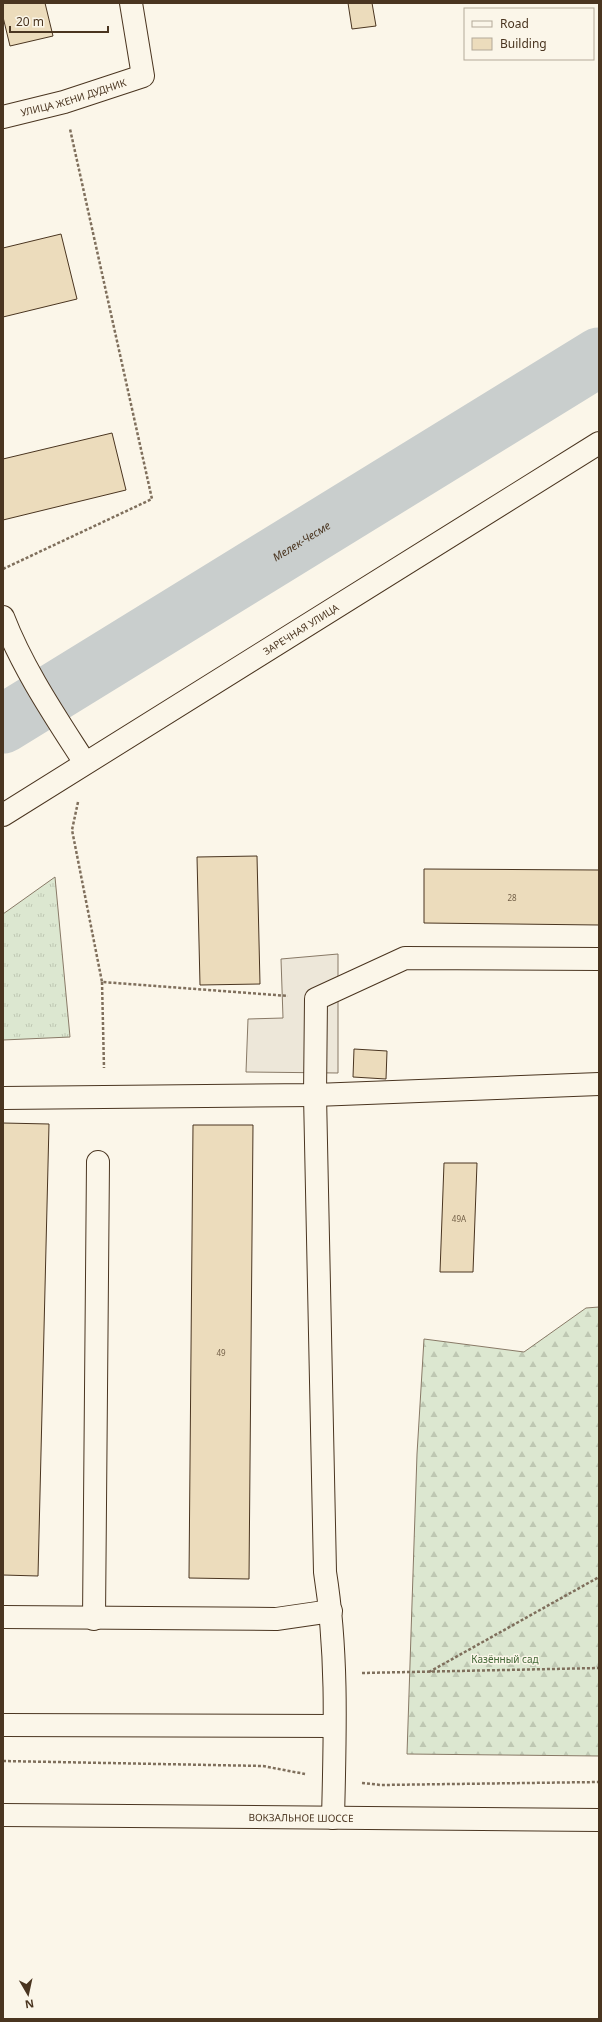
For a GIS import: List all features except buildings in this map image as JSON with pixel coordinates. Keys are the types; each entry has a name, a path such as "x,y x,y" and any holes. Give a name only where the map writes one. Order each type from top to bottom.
{"street":[{"name":"УЛИЦА ЖЕНИ ДУДНИК","path":"3,117 64,102 143,76 131,3"},
{"name":"ЗАРЕЧНАЯ УЛИЦА","path":"3,815 599,443"},
{"path":"3,617 13,643 48,706 85,763"},
{"path":"333,1818 335,1673 331,1611 325,1572 315,1095 316,998 405,958 599,959"},
{"path":"3,1098 315,1095 599,1084"},
{"path":"94,1619 98,1162"},
{"path":"3,1617 94,1619 276,1619 331,1611"},
{"path":"3,1725 334,1726"},
{"name":"ВОКЗАЛЬНОЕ ШОССЕ","path":"3,1815 599,1820"}],"path":[{"path":"3,569 152,499 64,102"},
{"path":"85,763 72,830 102,982 105,1098"},
{"path":"102,982 316,998"},
{"path":"428,1672 599,1577"},
{"path":"335,1673 599,1668"},
{"path":"3,1761 263,1766 334,1780 381,1785 599,1782"}],"green space":[{"path":"55,877 70,1037 3,1040 3,914"},
{"name":"Казённый сад","path":"599,1307 599,1756 407,1754 417,1454 424,1339 524,1352 586,1308"}],"shaded area":[{"path":"338,954 338,1073 246,1072 248,1019 283,1018 281,959"}],"waterway":[{"name":"Мелек-Чесме","path":"3,724 599,357"}]}
